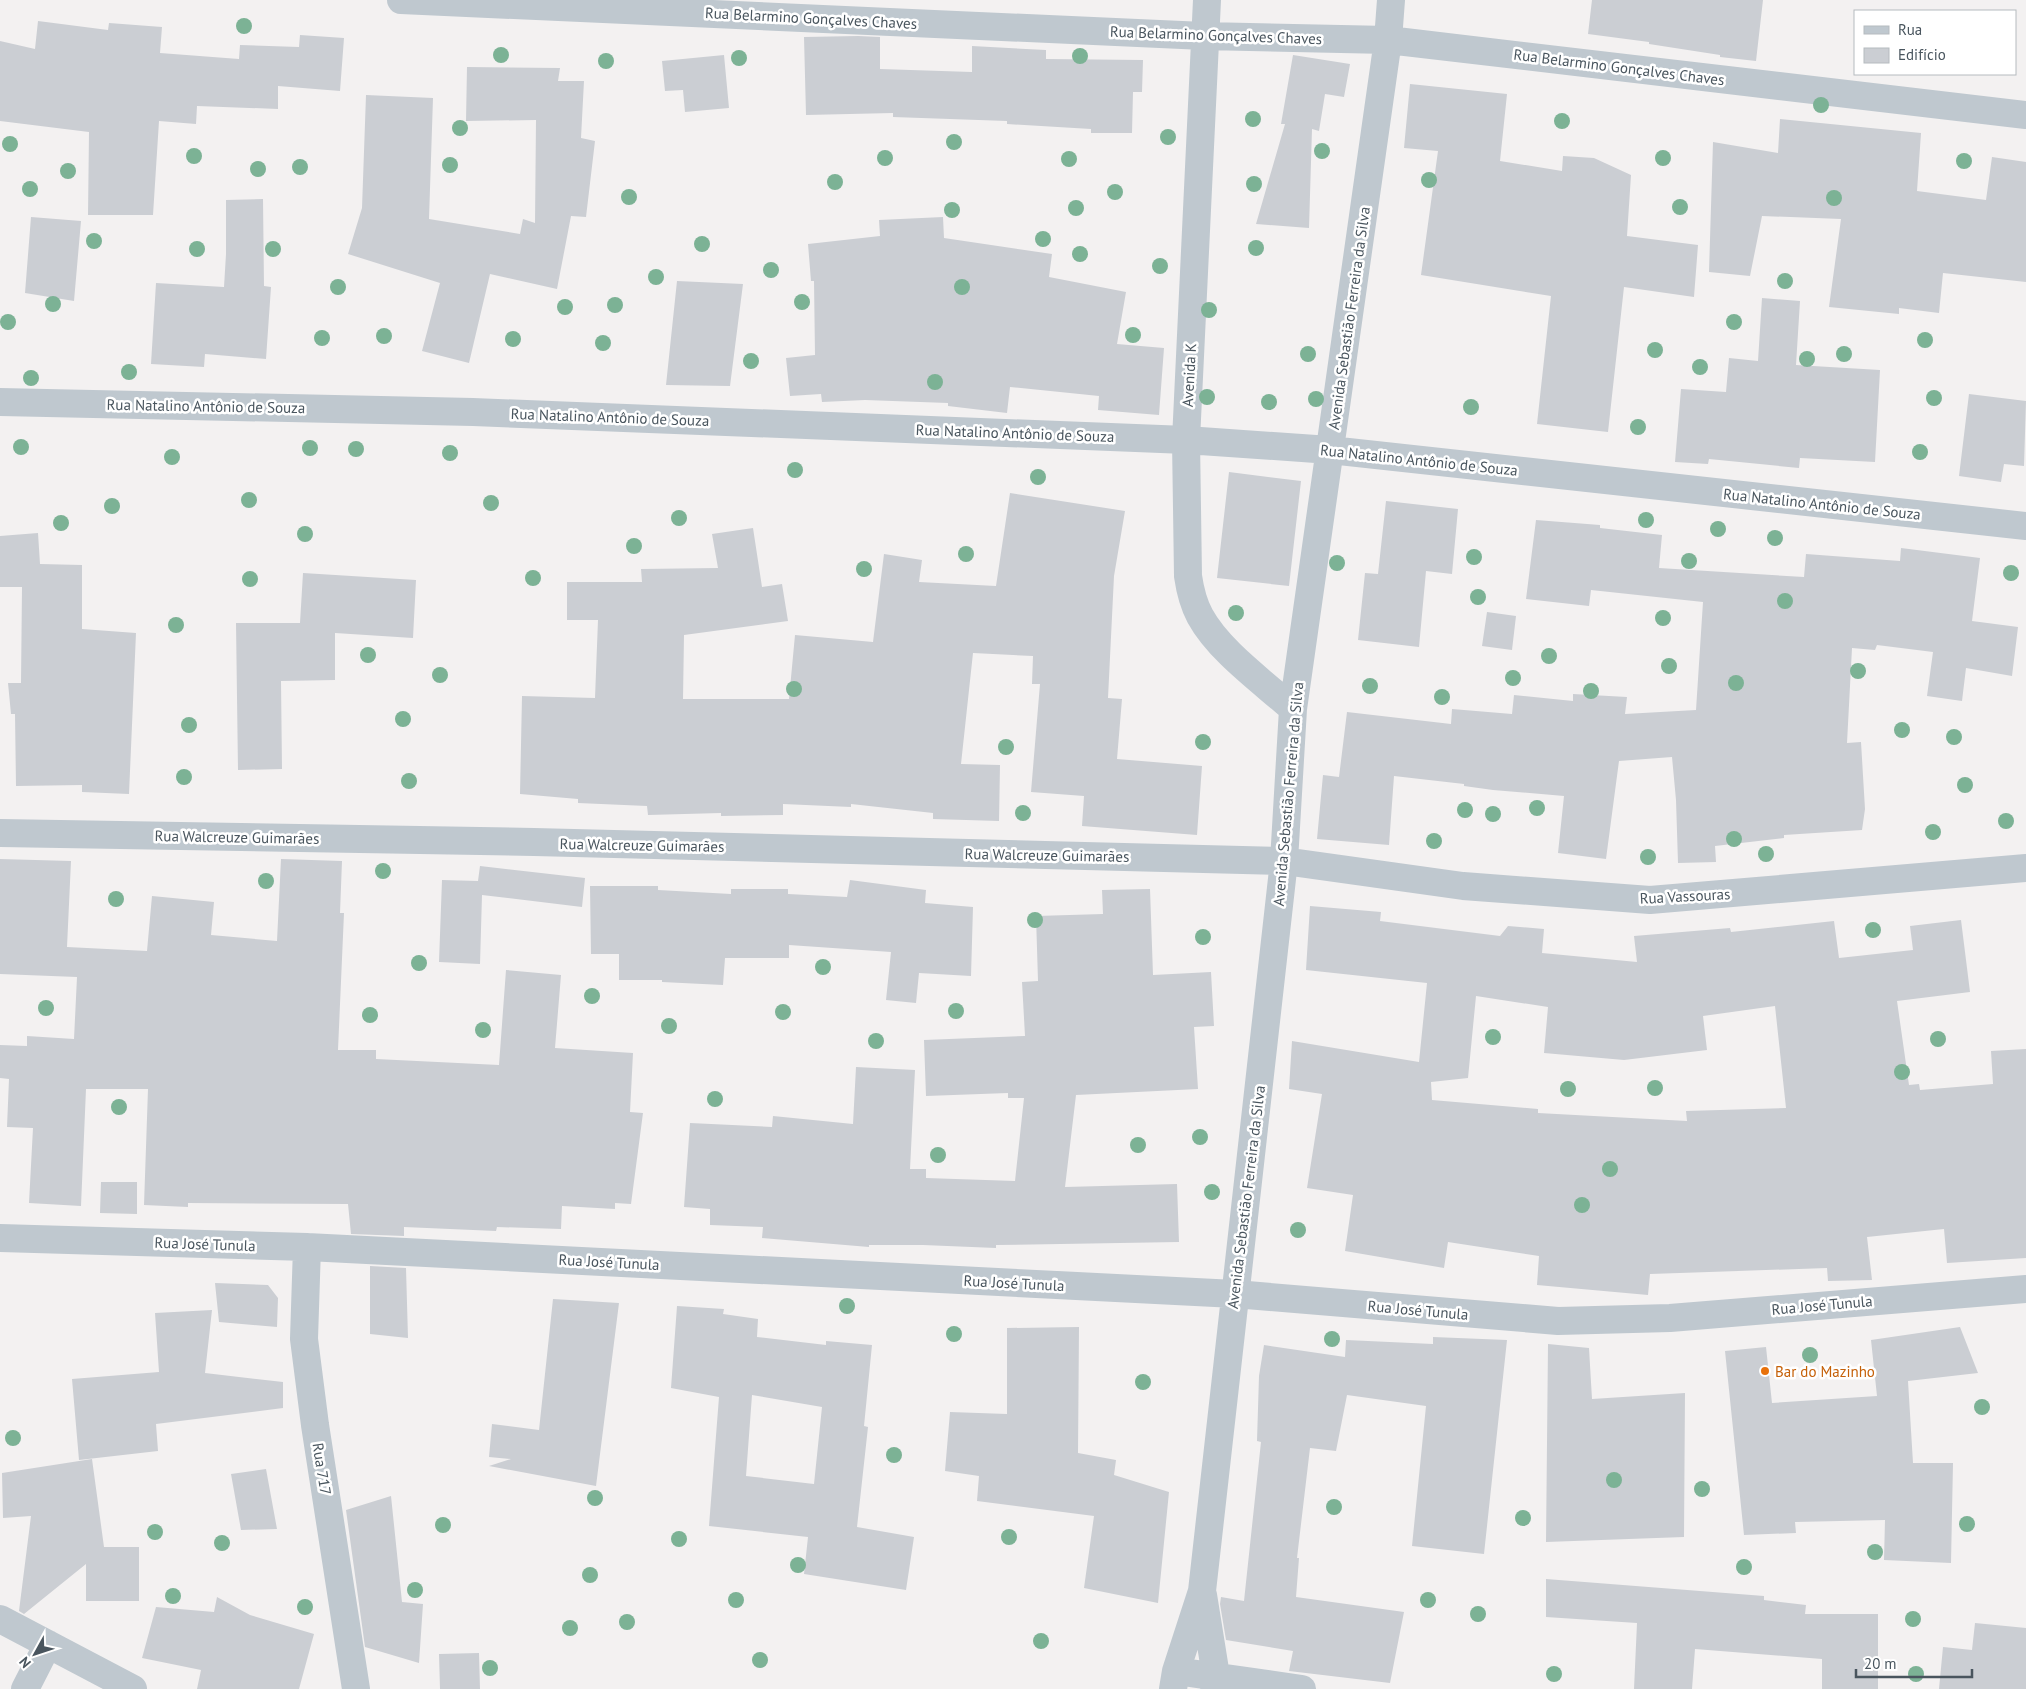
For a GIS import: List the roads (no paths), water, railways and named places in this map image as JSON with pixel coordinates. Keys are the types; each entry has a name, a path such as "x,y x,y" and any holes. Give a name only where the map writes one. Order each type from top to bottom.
{"street":[{"name":"Rua Belarmino Gonçalves Chaves","path":"402,0 1204,36 1388,40 2026,115"},
{"name":"Avenida K","path":"1207,0 1186,440 1187,552 1192,597 1200,617 1213,634 1293,709"},
{"name":"Avenida Sebastião Ferreira da Silva","path":"1175,1680 1202,1591 1284,861 1293,709 1388,40 1391,0"},
{"name":"Rua Natalino Antônio de Souza","path":"0,402 473,412 1186,440 1330,450 2026,526"},
{"name":"Rua Walcreuze Guimarães","path":"0,833 524,842 1284,861"},
{"name":"Rua Vassouras","path":"1284,861 1463,886 1650,900 2026,868"},
{"name":"Rua José Tunula","path":"0,1238 308,1248 1235,1294 1444,1313 1558,1320 1670,1318 2026,1289"},
{"name":"Rua 717","path":"308,1248 304,1339 316,1434 356,1689"},
{"name":"Avenida Sebastião Ferreira da Silva","path":"1202,1591 1215,1683"},
{"path":"0,1619 133,1689"},
{"path":"25,1689 48,1644"},
{"path":"1175,1680 1302,1689"}],"place":[{"name":"Bar do Mazinho","path":"1765,1371"}]}
